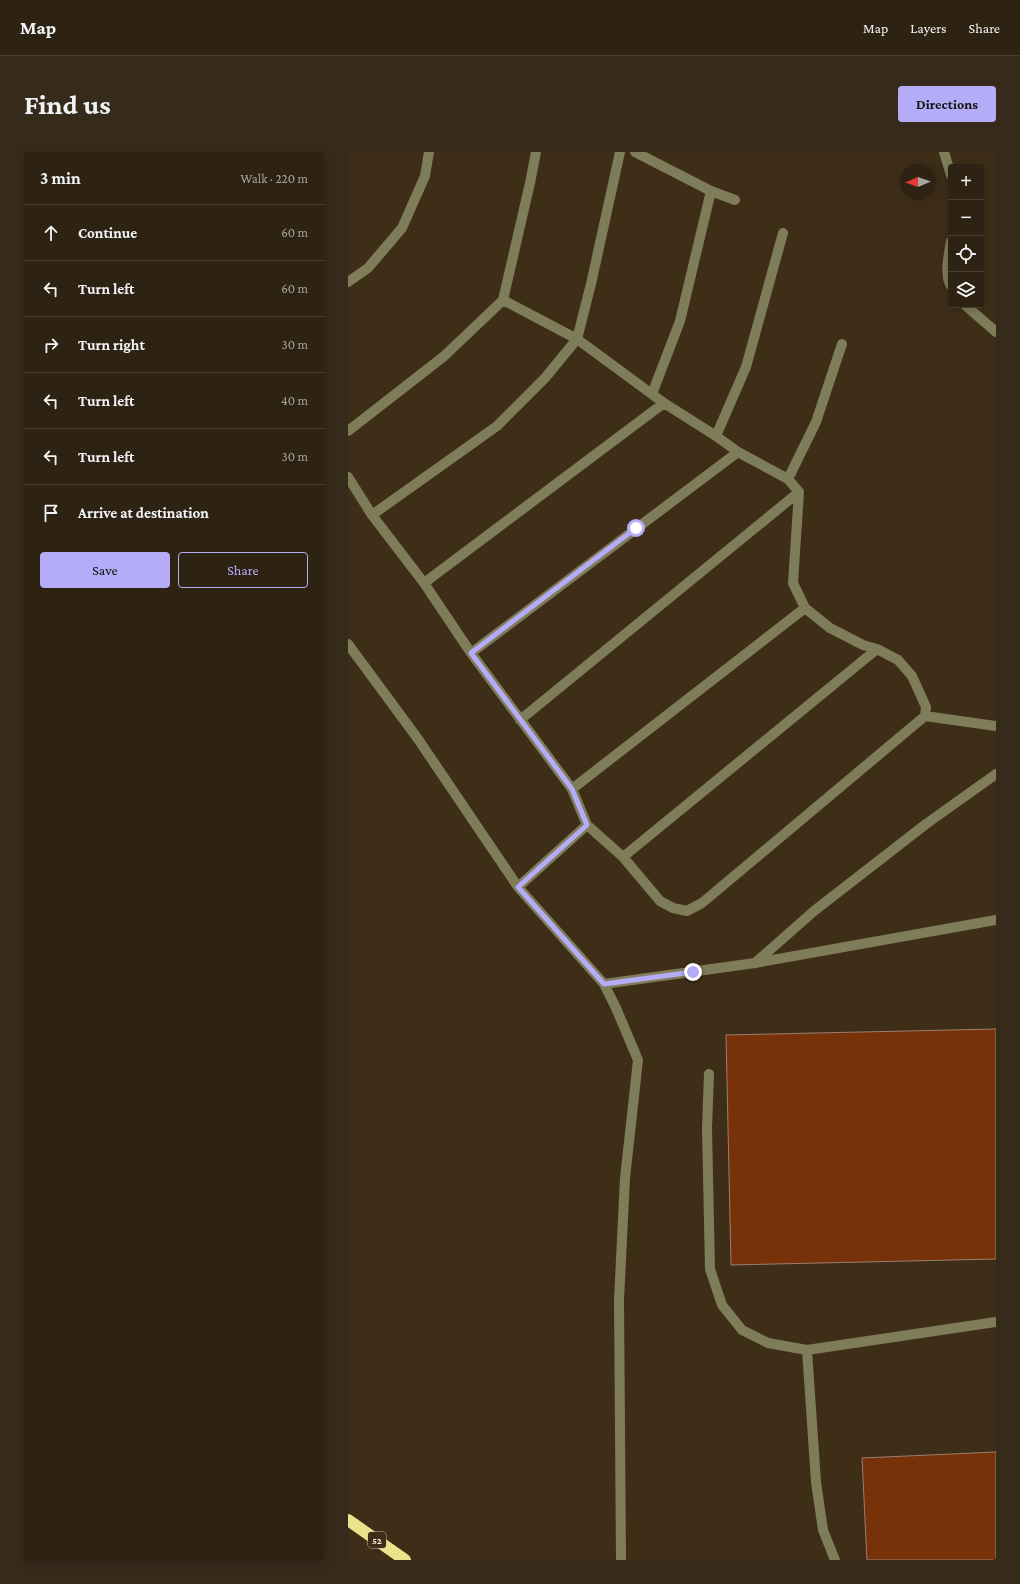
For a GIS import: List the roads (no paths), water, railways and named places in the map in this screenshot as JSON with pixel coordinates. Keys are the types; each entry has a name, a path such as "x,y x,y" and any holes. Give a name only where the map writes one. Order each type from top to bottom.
{"highway":[{"name":"52","path":"348,1520 405,1560"}],"street":[{"path":"348,282 368,268 402,228 425,176 429,152"},
{"path":"348,431 443,357 503,300 536,152"},
{"path":"372,515 497,426 545,378 577,339 591,284 620,152"},
{"path":"635,152 711,191 735,200"},
{"path":"944,152 948,165"},
{"path":"652,394 680,321 711,191"},
{"path":"716,436 746,366 783,233"},
{"path":"348,477 372,515 424,583 471,653 572,789 587,825 623,857 660,901 673,908 686,911 702,904 925,716 926,707 912,676 898,660 877,649 863,645 830,628 804,608 793,583 799,492 788,479 738,452 664,403 577,339 503,300"},
{"path":"968,308 996,332"},
{"path":"788,479 816,422 842,344"},
{"path":"424,583 664,403"},
{"path":"471,653 738,452"},
{"path":"520,720 799,492"},
{"path":"572,789 804,608"},
{"path":"348,644 418,739 518,887 604,984 638,1060 625,1178 619,1300 621,1560"},
{"path":"623,857 877,649"},
{"path":"925,716 996,726"},
{"path":"755,963 814,911 926,824 996,774"},
{"path":"518,887 587,825"},
{"path":"604,984 755,963 996,920"},
{"path":"709,1074 707,1128 710,1269 722,1305 742,1330 768,1343 807,1350 996,1322"},
{"path":"807,1350 816,1482 823,1530 835,1560"}]}
